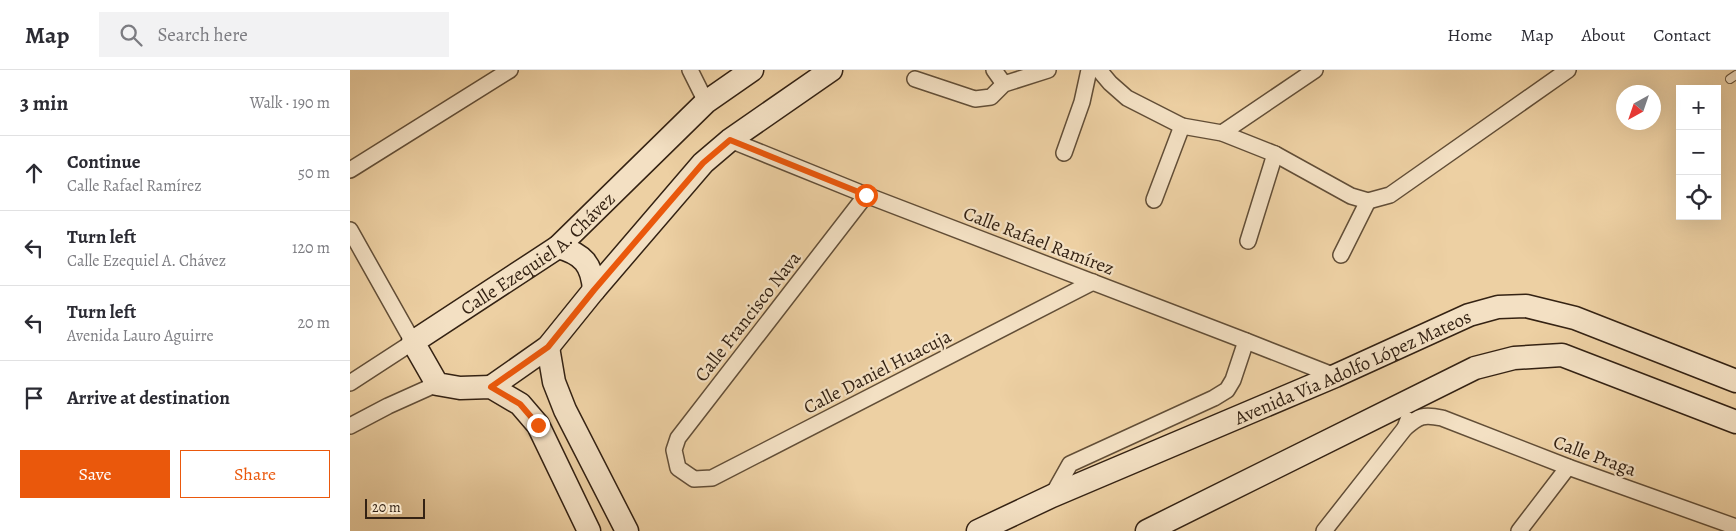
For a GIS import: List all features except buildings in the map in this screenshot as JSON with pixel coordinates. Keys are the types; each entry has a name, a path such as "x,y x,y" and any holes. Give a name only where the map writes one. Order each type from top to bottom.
{"street":[{"path":"350,170 510,70"},
{"path":"690,70 706,102"},
{"name":"Calle Ezequiel A. Chávez","path":"350,382 558,247 706,102 752,70"},
{"path":"491,387 548,347 594,290 703,163 730,140 831,70"},
{"path":"994,70 1004,84"},
{"path":"915,79 975,99 991,97 1004,84 1048,70"},
{"path":"1064,153 1082,102 1089,70"},
{"path":"1099,70 1127,98 1182,126 1222,133 1275,154 1351,196 1368,202 1390,195 1568,70"},
{"path":"1222,133 1315,70"},
{"path":"1154,200 1182,126"},
{"name":"Calle Rafael Ramírez","path":"730,140 866,195 1334,376"},
{"path":"1248,241 1275,154"},
{"name":"Calle Francisco Nava","path":"678,468 674,450 678,438 866,195"},
{"path":"1341,255 1368,202"},
{"path":"350,230 437,384"},
{"path":"558,247 573,251 585,261 593,274 594,290"},
{"name":"Calle Daniel Huacuja","path":"678,468 694,479 712,478 1093,282"},
{"name":"Avenida Via Adolfo López Mateos","path":"978,531 1052,496 1334,376 1469,315 1498,307 1526,306 1576,318 1736,381"},
{"path":"1052,496 1070,464 1214,398 1227,390 1234,380 1246,341"},
{"path":"548,347 554,382 565,410 627,531"},
{"path":"1147,531 1475,368 1514,358 1562,355 1736,422"},
{"path":"350,426 437,384 460,388 491,387 520,404 538,425 589,531"},
{"path":"1418,395 1442,418"},
{"path":"1324,531 1405,428 1411,408 1418,395"},
{"name":"Calle Praga","path":"1405,428 1418,418 1428,415 1442,418 1725,527"},
{"path":"1519,531 1568,467"}],"route":[{"path":"538,425 520,404 491,387 548,347 594,290 703,163 730,140 866,195"}]}
